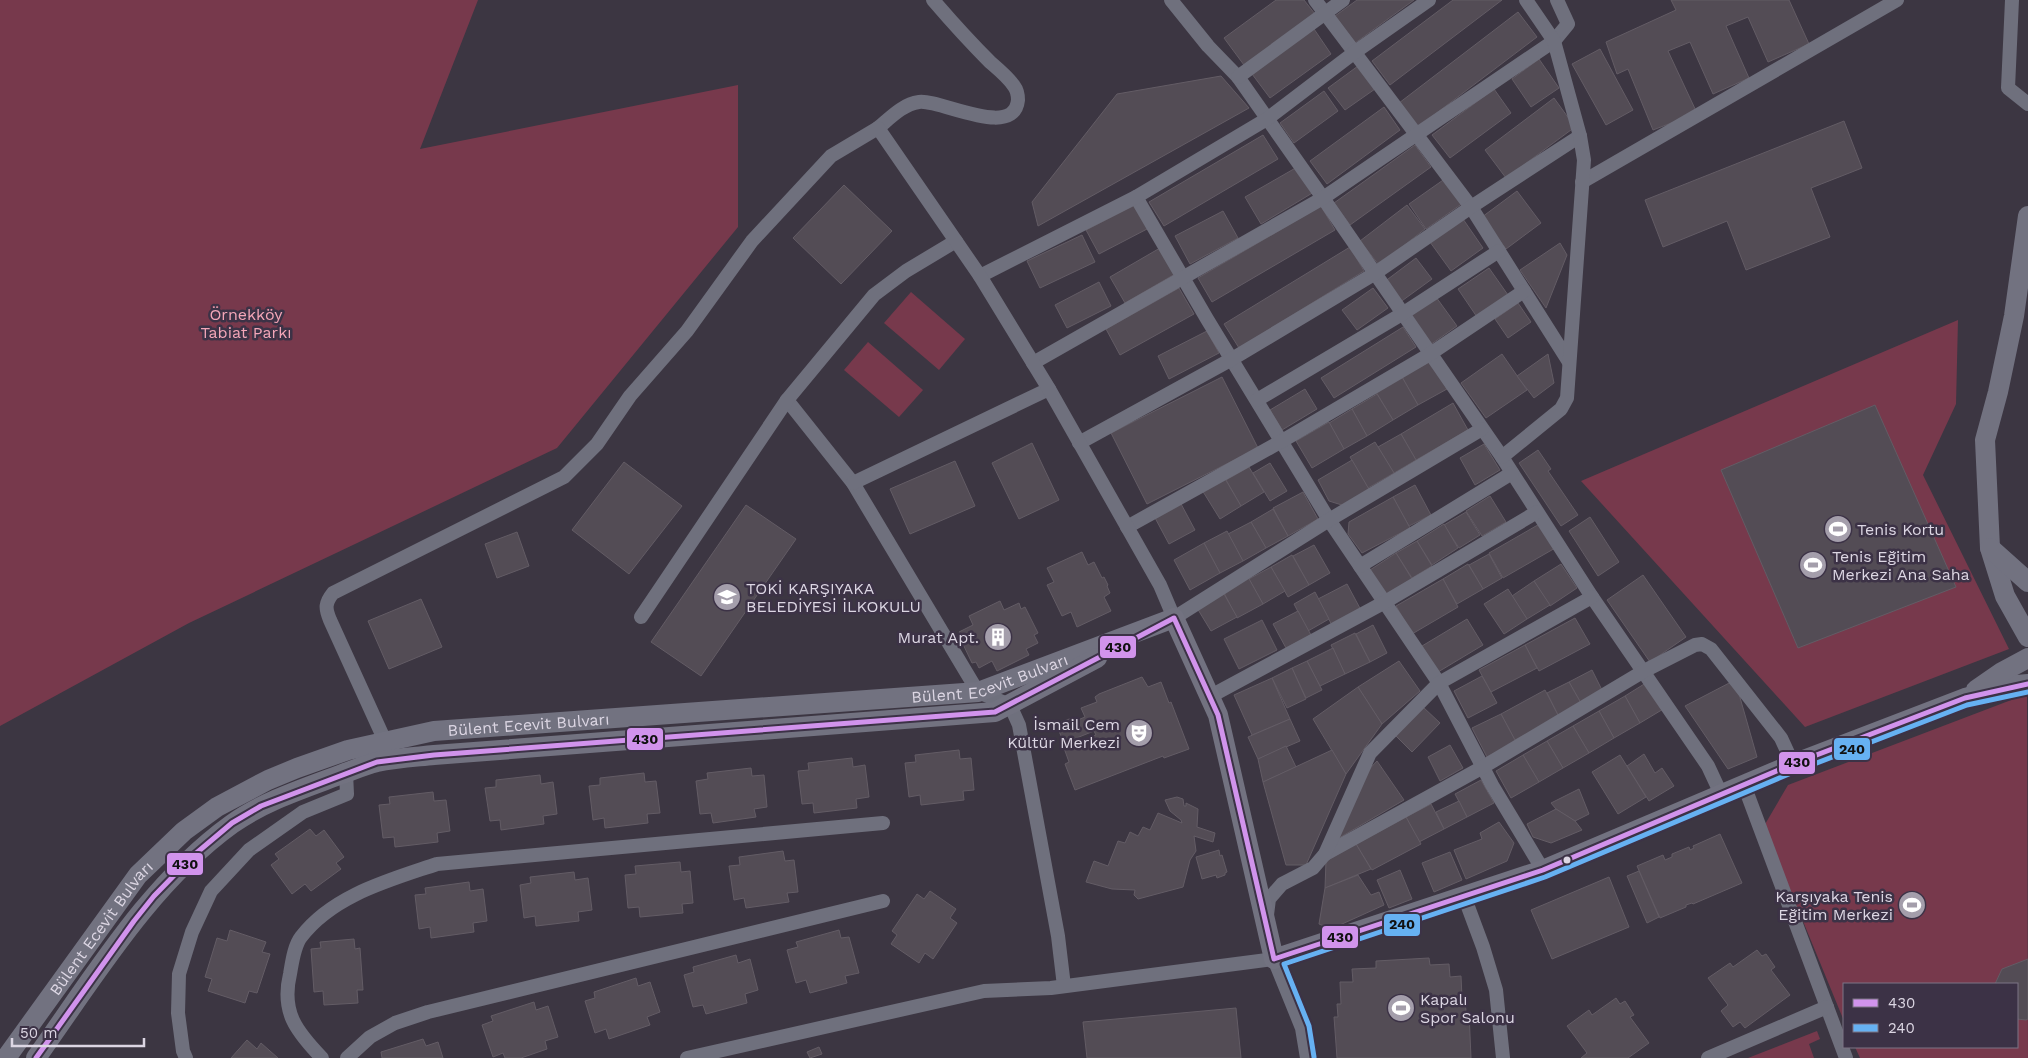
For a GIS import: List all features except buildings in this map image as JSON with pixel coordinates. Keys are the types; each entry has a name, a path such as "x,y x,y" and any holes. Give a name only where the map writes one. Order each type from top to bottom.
{"street":[{"path":"385,741 325,609 327,600 333,593 564,477 597,444 630,396 687,331 752,241 831,156 878,128 905,107 919,102 928,102 959,111 998,118 1010,114 1017,104 1018,98 1015,86 964,35 933,0"},
{"path":"1171,0 1208,46 1238,77 1323,198 1502,457 1592,596 1708,766 1721,794"},
{"path":"1315,0 1471,207 1569,362"},
{"path":"1238,77 1343,0"},
{"path":"980,276 1136,197 1267,119 1355,52 1429,0"},
{"path":"1502,457 1561,409 1567,398 1584,160 1580,136 1554,40 1526,0"},
{"path":"1033,363 1323,198 1554,40 1568,24 1558,0"},
{"path":"1582,182 1897,0"},
{"path":"2012,0 2008,88 2028,104"},
{"path":"878,128 980,276 1049,389 1160,585 1218,716 1274,959 1302,1028 1307,1058"},
{"path":"1079,444 1232,360 1374,274 1471,207 1580,136"},
{"path":"1136,197 1182,278 1329,520 1439,683 1483,767 1543,870"},
{"path":"2028,216 2014,316 1998,392 1985,440 1990,548 2005,596 2028,637"},
{"path":"641,617 786,400 874,295 906,271 956,241"},
{"path":"1257,400 1402,314 1498,251"},
{"path":"1126,527 1282,441 1430,354 1524,291"},
{"path":"853,483 1049,389"},
{"path":"786,400 853,483 978,692 1010,704 1020,735 1058,936 1064,986"},
{"path":"1174,618 1329,520 1482,429"},
{"path":"1360,566 1512,473"},
{"path":"1209,697 1385,602 1537,512"},
{"path":"1990,548 2028,582"},
{"path":"1274,959 1267,909 1269,898 1282,884 1313,868 1325,854 1370,753 1439,683 1592,596"},
{"name":"Bülent Ecevit Bulvarı","path":"6,1058 138,875 184,831 217,807 268,780 348,750 434,731 978,692 1174,618"},
{"name":"Bülent Ecevit Bulvarı","path":"36,1058 134,921 154,896 194,855 232,823 261,806 346,773 377,762 434,755 995,712 1174,618"},
{"path":"1325,854 1483,767 1644,671 1695,645 1702,644 1711,649 1781,738 1793,764"},
{"path":"1965,698 2002,672 2028,658"},
{"path":"687,1058 984,991 1064,986 1274,959 1543,870 1793,764 1965,698 2017,684 2028,684"},
{"path":"186,1058 183,1051 178,1013 179,974 192,932 211,891 249,850 303,812 347,794 346,773"},
{"path":"1744,785 1846,1058"},
{"path":"322,1058 306,1042 287,1008 287,986 291,966 300,939 312,925 334,906 373,886 437,864 883,823"},
{"path":"1464,896 1483,946 1496,990 1503,1058"},
{"path":"347,1058 370,1036 395,1023 428,1012 883,901"},
{"path":"1708,1058 1729,1054 1827,1007"}],"green space":[{"name":"Örnekköy Tabiat Parkı","path":"0,0 478,0 420,149 738,85 738,227 557,448 189,623 0,726"},
{"path":"911,292 965,339 939,370 884,323"},
{"name":"Tenis Eğitim Merkezi Ana Saha","path":"1958,320 1956,404 1923,475 2009,649 1805,727 1581,481"},
{"path":"868,342 923,390 899,417 844,370"},
{"name":"Karşıyaka Tenis Eğitim Merkezi","path":"2027,694 2028,1058 1860,1058 1855,1048 2018,1048 2018,983 1843,983 1843,1019 1764,826 1788,785"},
{"path":"1817,1031 1820,1039 1809,1044 1814,1058 1748,1058"}],"transit line":[{"name":"430","path":"36,1058 134,921 154,896 194,855 232,823 261,806 377,762 434,755 995,712 1174,618 1218,715 1274,959 1543,870 1793,764 1965,698 2028,684"},
{"name":"240","path":"1314,1057 1309,1026 1284,964 1545,877 1796,771 1967,705 2028,692"}],"place":[{"name":"Tenis Kortu","path":"1838,529"},
{"name":"Tenis Eğitim Merkezi Ana Saha","path":"1813,565"},
{"name":"TOKİ KARŞIYAKA BELEDİYESİ İLKOKULU","path":"727,597"},
{"name":"Murat Apt.","path":"998,637"},
{"name":"İsmail Cem Kültür Merkezi","path":"1139,733"},
{"name":"Karşıyaka Tenis Eğitim Merkezi","path":"1912,905"},
{"name":"Kapalı Spor Salonu","path":"1401,1008"}]}
